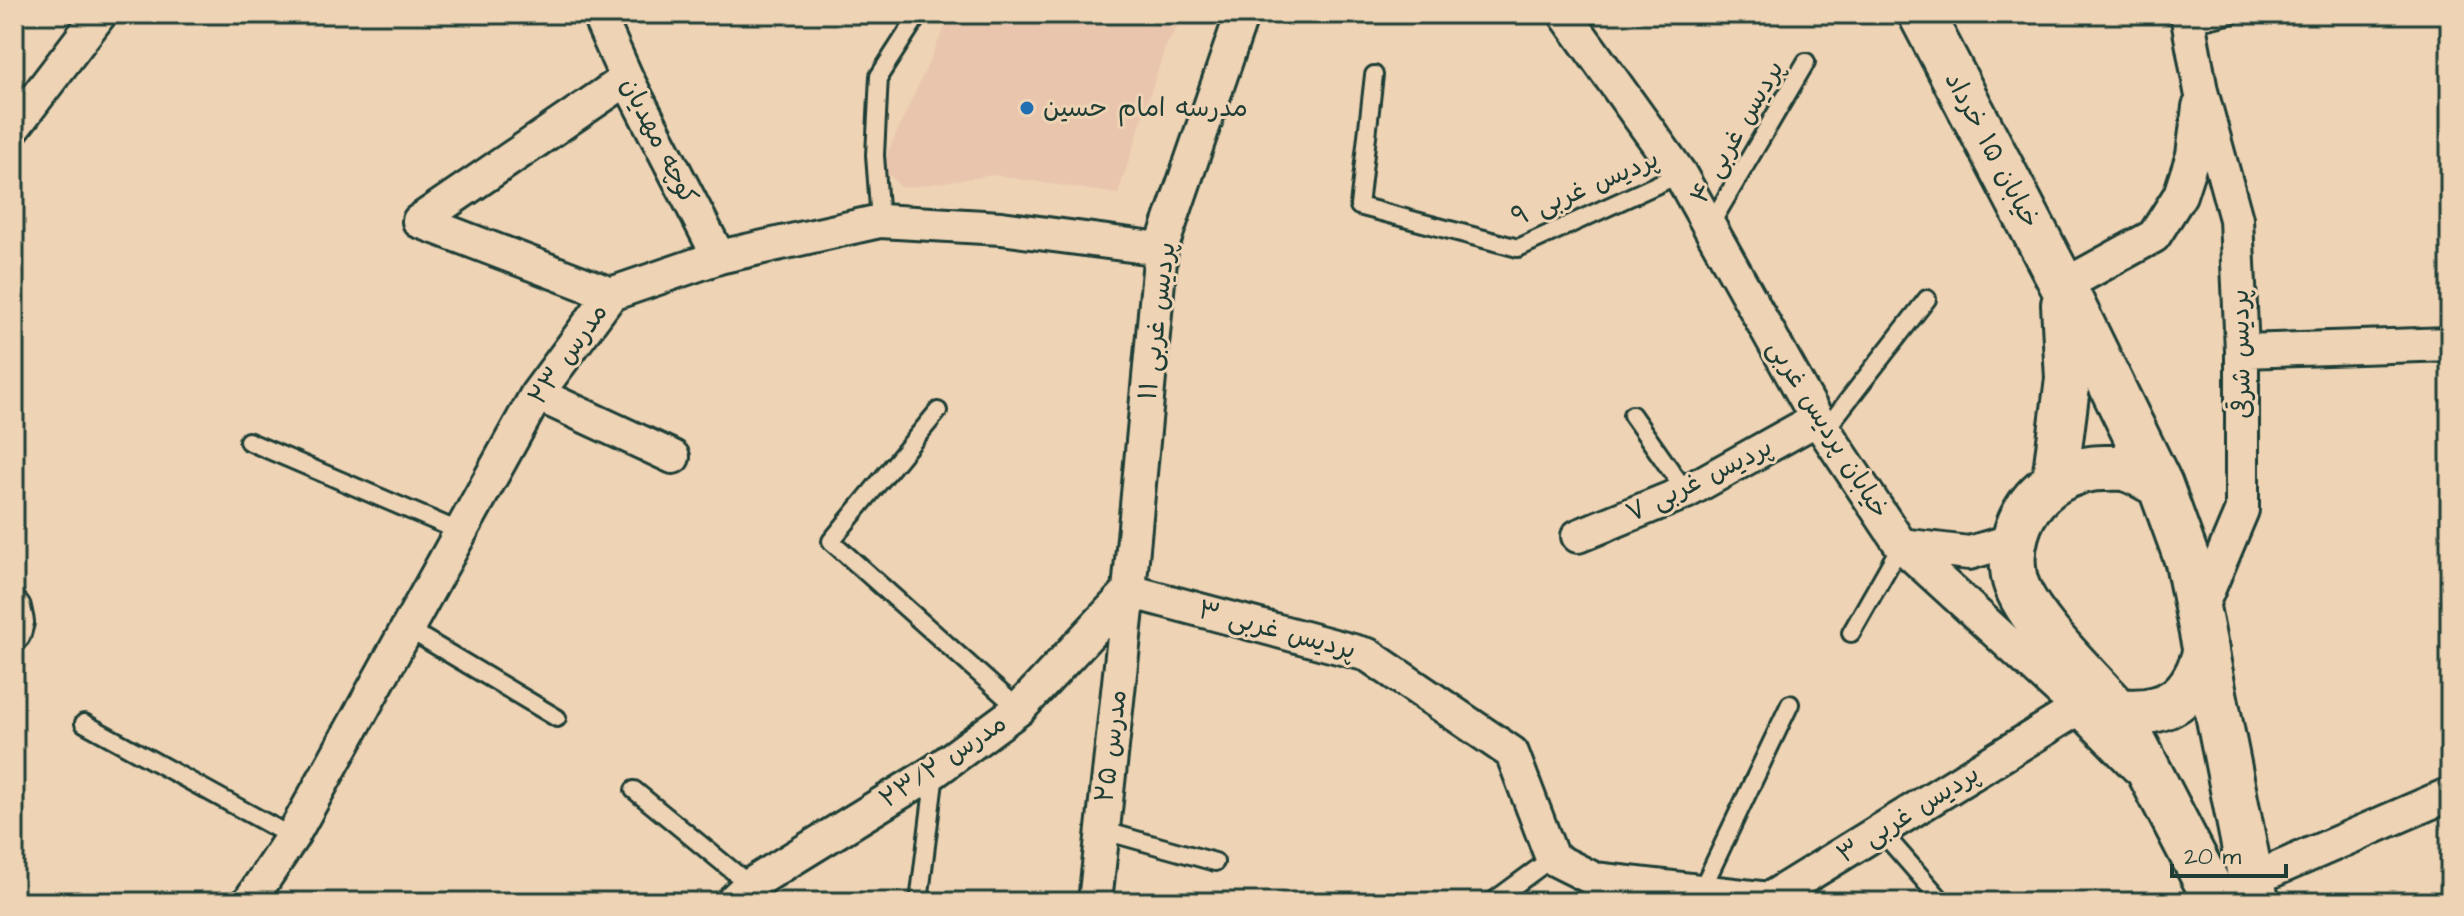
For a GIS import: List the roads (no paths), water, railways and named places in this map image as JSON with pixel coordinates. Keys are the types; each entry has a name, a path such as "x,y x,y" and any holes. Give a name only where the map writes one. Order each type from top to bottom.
{"street":[{"path":"14,127 100,14"},
{"name":"پردیس غربی ۱۱","path":"1129,591 1161,249 1242,14"},
{"name":"خیابان پردیس غربی","path":"1565,14 1680,174 1821,425 1901,545 2098,709"},
{"name":"خیابان ۱۵ خرداد","path":"1921,14 2063,286 2160,485"},
{"name":"کوچه مهدیان","path":"605,18 627,79 719,257"},
{"path":"2055,480 2068,379 2063,286 2154,236 2180,195 2193,155 2201,91 2189,19"},
{"path":"611,294 419,221 627,79"},
{"name":"پردیس شرقی","path":"2201,91 2236,219 2242,351 2242,510 2202,631"},
{"name":"مدرس ۲۳","path":"249,902 292,837 537,394 611,294 719,257 880,221 1001,228 1161,249"},
{"path":"2242,351 2450,344"},
{"path":"537,394 673,457"},
{"name":"پردیس غربی ۷","path":"1578,536 1686,492 1821,425"},
{"path":"2213,902 2208,885 2159,789 2029,610 2014,577 2014,540 2028,506 2055,480 2089,467 2114,468 2126,469 2160,485 2188,562 2254,891 2450,794"},
{"path":"1901,545 1969,553 2014,540"},
{"name":"مدرس ۲۳/۲","path":"741,893 935,771 1019,709 1129,591"},
{"name":"مدرس ۲۵","path":"1095,902 1129,591"},
{"name":"پردیس غربی ۳","path":"1129,591 1368,655 1512,753 1552,858 1594,879 1769,899 1881,831 2098,709"},
{"path":"14,608 17,622 14,633"},
{"path":"2098,709 2142,713 2166,707 2186,693 2200,674 2202,631"}],"lane":[{"path":"880,221 875,155 879,76 919,14"},
{"path":"2189,19 2233,14"},
{"name":"پردیس غربی ۴","path":"1709,227 1806,62"},
{"name":"پردیس غربی ۹","path":"1374,75 1359,206 1518,248 1680,174"},
{"path":"1821,425 1927,299"},
{"path":"938,411 831,541 1019,709"},
{"path":"1632,415 1686,492"},
{"path":"248,441 461,532"},
{"path":"1851,633 1901,545"},
{"path":"408,629 557,718"},
{"path":"1701,891 1790,704"},
{"path":"84,723 292,837"},
{"path":"919,902 935,771"},
{"path":"634,790 741,893"},
{"path":"1101,830 1215,862"},
{"path":"1881,831 1943,902"},
{"path":"1492,902 1552,858"}],"place":[{"name":"مدرسه امام حسین","path":"1027,108"}]}
